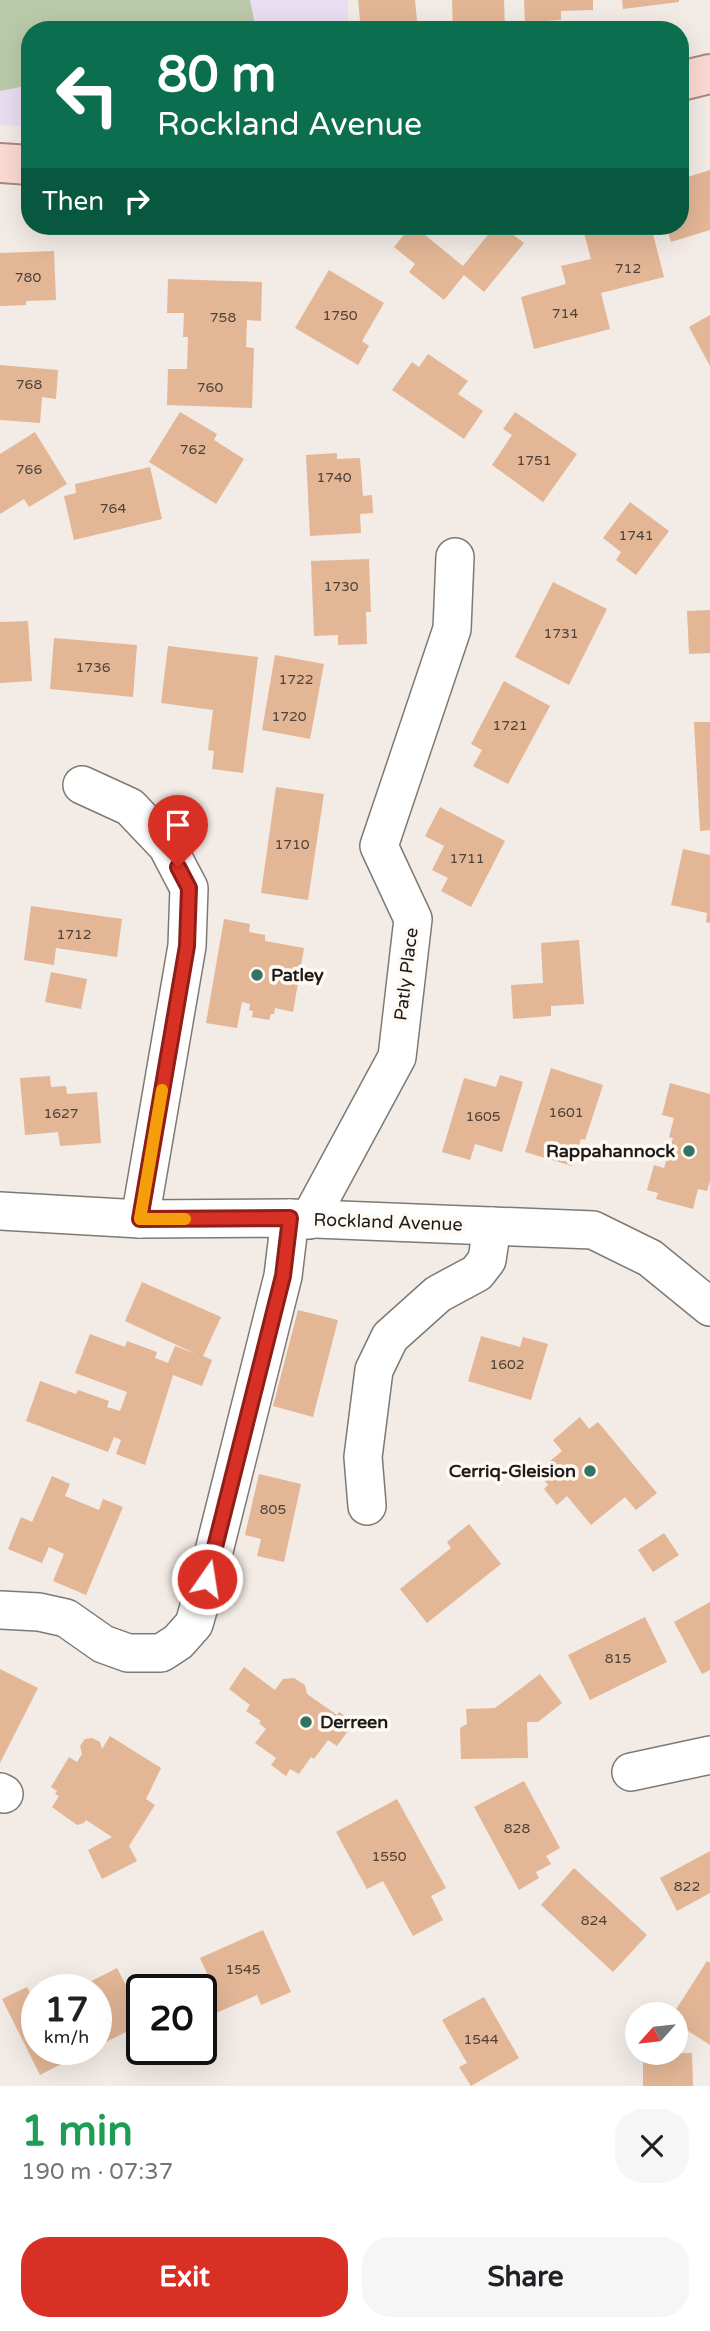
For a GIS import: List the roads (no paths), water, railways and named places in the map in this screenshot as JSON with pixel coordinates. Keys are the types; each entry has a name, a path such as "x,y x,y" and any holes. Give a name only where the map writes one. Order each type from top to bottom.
{"main road":[{"path":"689,79 710,74"},
{"path":"0,163 21,164"}],"street":[{"name":"Patly Place","path":"299,1219 397,1057 413,919 379,846 452,629 455,557"},
{"path":"82,785 130,807 167,846 189,888 187,946 140,1219"},
{"name":"Rockland Avenue","path":"0,1211 140,1219 299,1219 593,1230 650,1258 710,1307"},
{"path":"0,1610 39,1612 66,1618 103,1644 128,1653 161,1653 178,1642 194,1624 299,1219"},
{"path":"367,1506 363,1457 374,1370 390,1337 438,1294 477,1273 487,1260 492,1226"},
{"path":"631,1772 710,1755"}],"place":[{"name":"Patley","path":"257,975"},
{"name":"Rappahannock","path":"689,1151"},
{"name":"Cerriq-Gleision","path":"590,1471"},
{"name":"Derreen","path":"306,1722"}]}
